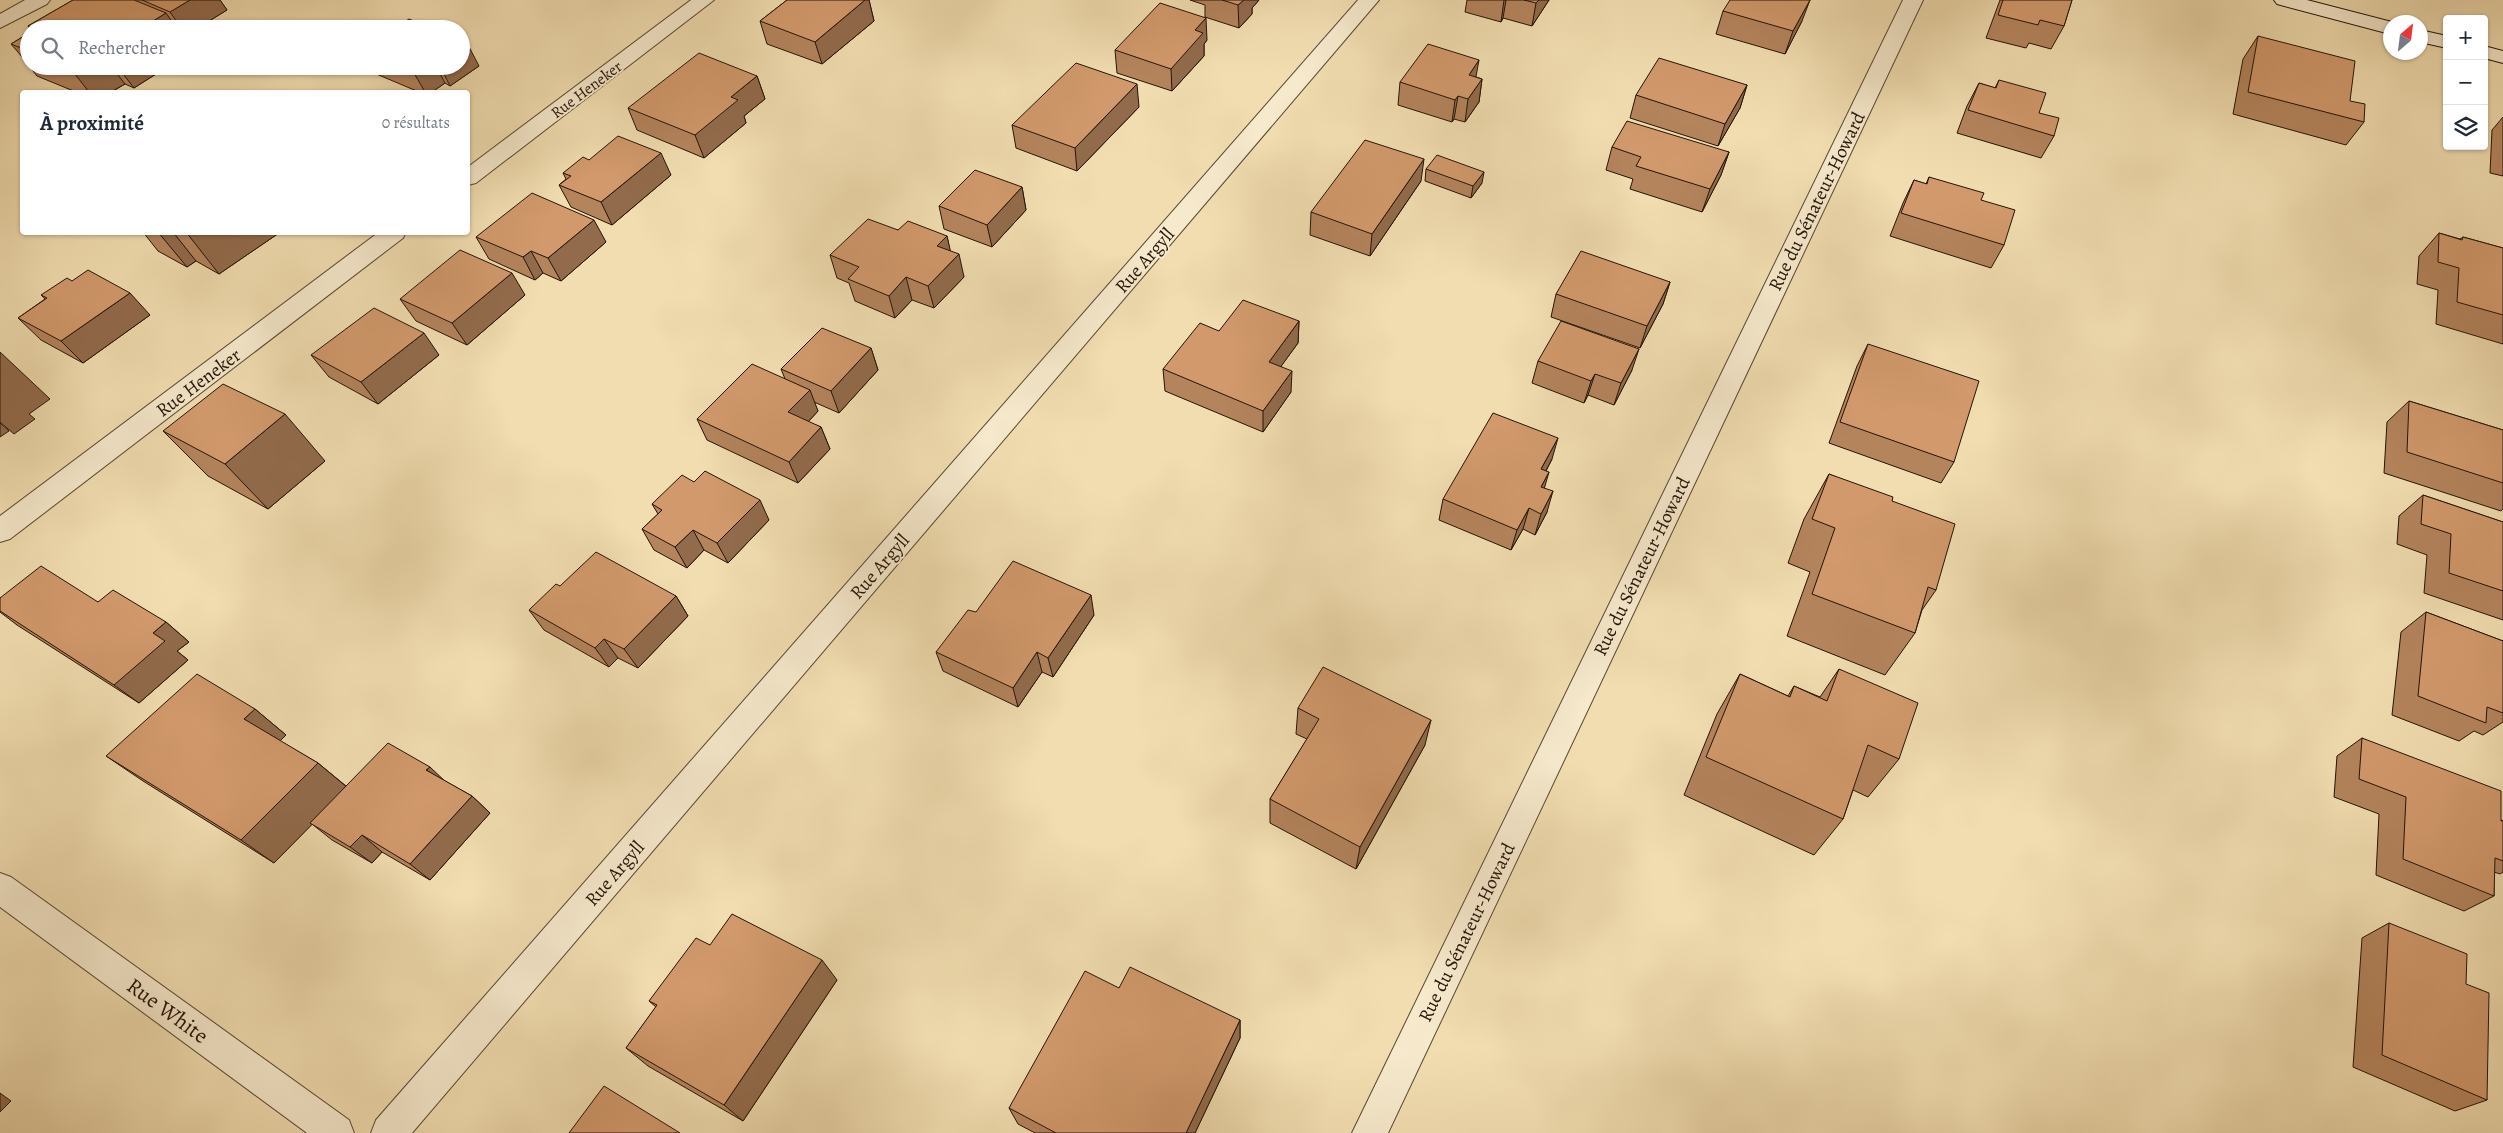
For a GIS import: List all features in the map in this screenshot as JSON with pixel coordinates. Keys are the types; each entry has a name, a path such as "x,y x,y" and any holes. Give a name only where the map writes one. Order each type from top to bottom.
{"street":[{"path":"0,22 40,0"},
{"name":"Rue Heneker","path":"470,176 704,0"},
{"name":"Rue Argyll","path":"389,1133 1369,0"},
{"name":"Rue du Sénateur-Howard","path":"1370,1133 1913,0"},
{"path":"2284,0 2383,26"},
{"path":"2428,38 2443,41"},
{"path":"2488,53 2503,57"},
{"name":"Rue Heneker","path":"0,531 392,235"},
{"name":"Rue White","path":"0,888 336,1133"}],"building":[{"path":"73,0 134,0 166,13 155,20 38,20"},
{"path":"142,0 190,0 170,12"},
{"path":"787,0 865,0 815,42 760,21"},
{"path":"1222,0 1244,0 1238,5"},
{"path":"1524,0 1539,0 1536,3"},
{"path":"1730,0 1810,0 1793,31 1723,11"},
{"path":"2003,0 2072,0 2064,26 2040,20 2038,25 1998,15"},
{"path":"1160,3 1206,18 1195,30 1203,33 1171,69 1115,50"},
{"path":"2258,36 2355,61 2350,101 2365,104 2364,122 2248,92"},
{"path":"20,38 20,48 11,44"},
{"path":"1428,44 1479,60 1469,75 1482,79 1468,99 1458,96 1455,100 1400,82"},
{"path":"699,53 757,76 731,97 738,100 695,135 628,108"},
{"path":"1659,58 1747,85 1725,124 1636,95"},
{"path":"1076,63 1137,84 1075,148 1012,125"},
{"path":"1999,80 2046,93 2039,113 2059,118 2054,136 1968,110 1979,83 1996,88"},
{"path":"1627,121 1729,152 1710,189 1636,166 1641,157 1612,147"},
{"path":"618,136 661,153 601,202 559,185 571,176 563,173 583,157 589,160"},
{"path":"1365,140 1424,159 1372,234 1311,212"},
{"path":"1437,155 1484,172 1473,186 1426,169"},
{"path":"975,170 1022,187 987,225 939,206"},
{"path":"1929,177 1984,193 1981,200 2015,210 2004,245 1901,213 1914,180 1927,184"},
{"path":"532,193 594,220 548,258 531,251 523,257 476,237"},
{"path":"868,219 898,230 908,221 947,236 937,246 959,254 928,286 906,277 889,296 848,279 859,267 830,255"},
{"path":"2439,233 2462,240 2463,237 2503,248 2503,315 2457,302 2459,268 2438,262"},
{"path":"460,250 512,273 452,323 400,299"},
{"path":"1581,251 1670,282 1647,326 1556,294"},
{"path":"88,270 130,293 61,341 18,318 47,298 41,295 67,278 72,281"},
{"path":"1243,300 1299,321 1269,362 1292,371 1263,411 1163,369 1200,323 1219,331"},
{"path":"374,308 424,333 361,382 311,355"},
{"path":"1561,321 1639,349 1621,383 1595,374 1591,381 1538,361"},
{"path":"822,328 871,348 831,391 781,369"},
{"path":"1868,344 1979,381 1954,462 1840,422"},
{"path":"752,364 810,390 788,412 821,427 789,462 697,419"},
{"path":"223,384 285,414 225,464 163,431"},
{"path":"2409,401 2503,430 2503,483 2407,452"},
{"path":"1493,413 1558,438 1541,469 1549,472 1541,487 1553,491 1541,514 1529,508 1517,530 1443,499"},
{"path":"705,471 760,500 717,543 693,530 675,547 642,529 662,510 652,504 682,475 694,482"},
{"path":"1829,474 1893,497 1892,501 1955,524 1936,590 1928,587 1915,633 1812,594 1835,528 1812,519"},
{"path":"2423,495 2503,522 2503,591 2449,573 2451,534 2421,524"},
{"path":"596,552 676,596 624,649 604,639 595,648 529,610 556,584 560,586"},
{"path":"1013,561 1091,595 1048,658 1037,652 1013,688 936,652 968,610 976,612"},
{"path":"41,566 98,602 113,590 166,622 153,633 165,641 114,685 0,611 0,598"},
{"path":"2426,612 2503,641 2503,713 2487,707 2486,723 2418,696"},
{"path":"1323,667 1431,720 1360,847 1270,799 1319,719 1298,708"},
{"path":"1839,669 1918,703 1899,759 1868,745 1843,819 1706,757 1740,674 1790,697 1794,686 1827,701"},
{"path":"197,674 255,709 244,719 318,763 241,840 106,756"},
{"path":"2362,738 2501,791 2503,861 2495,858 2494,896 2403,859 2406,797 2359,779"},
{"path":"388,743 430,767 426,770 472,796 410,864 362,835 350,847 310,823"},
{"path":"732,914 822,960 724,1105 626,1048 657,1005 649,1001 696,938 710,945"},
{"path":"2389,923 2467,954 2466,984 2489,993 2487,1100 2382,1055"},
{"path":"1130,967 1240,1020 1186,1133 1056,1133 1009,1108 1085,971 1119,988"},
{"path":"604,1086 680,1133 569,1133"}]}
